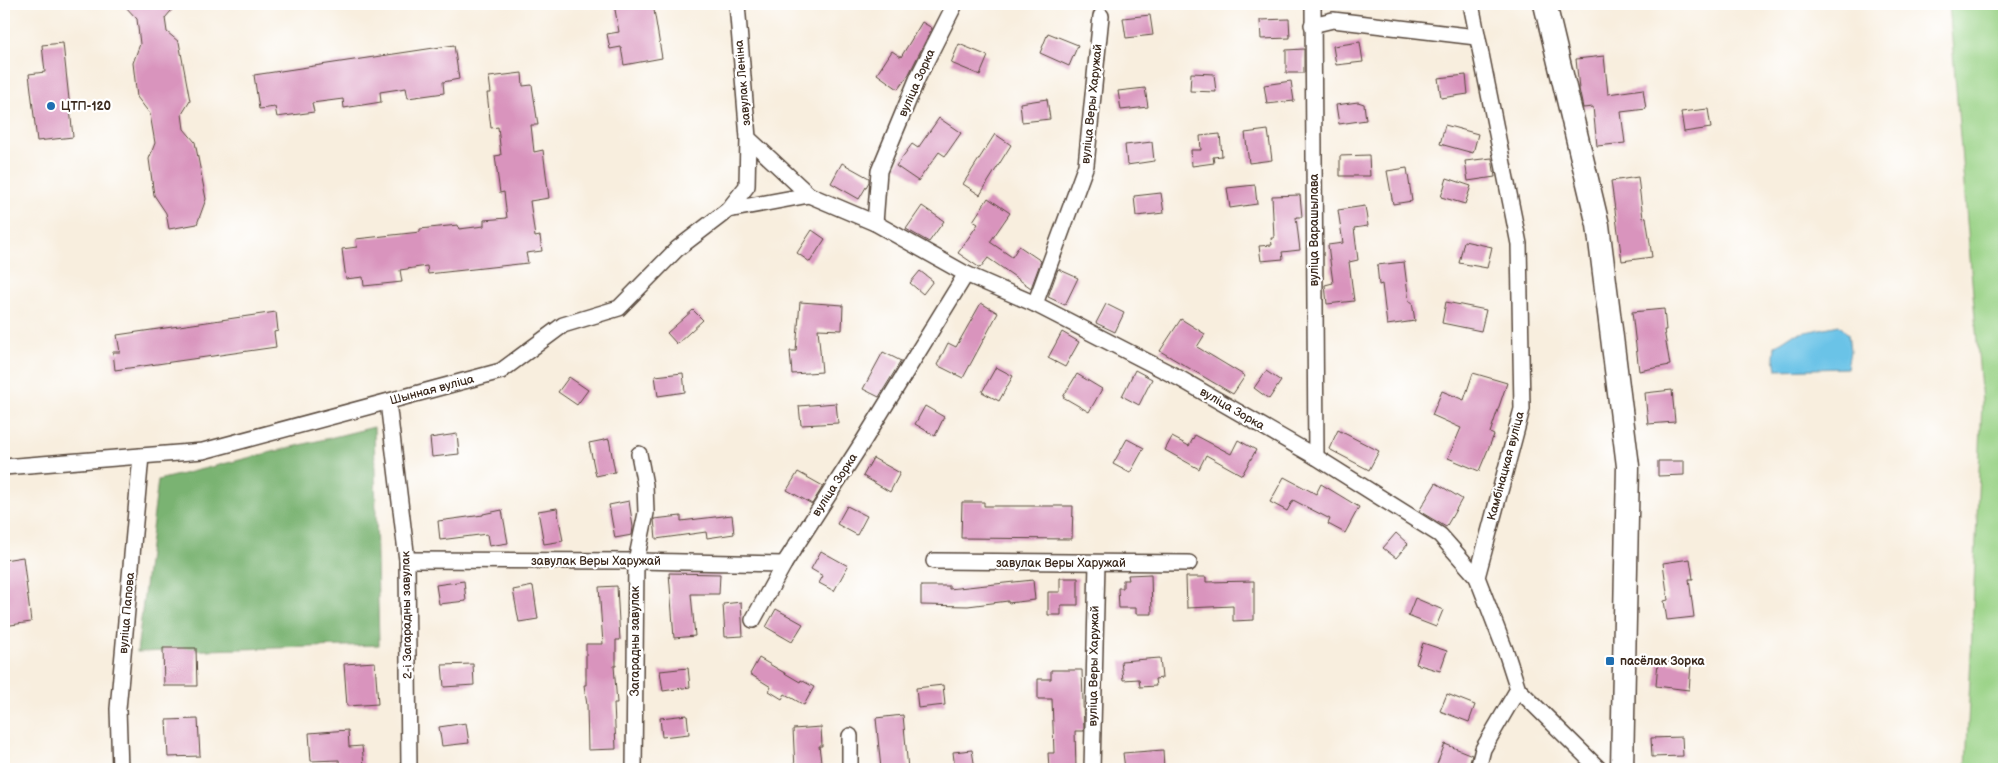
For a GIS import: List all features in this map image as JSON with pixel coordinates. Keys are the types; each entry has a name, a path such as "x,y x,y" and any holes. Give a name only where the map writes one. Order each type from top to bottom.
{"street":[{"name":"завулак Леніна","path":"737,4 748,138 809,195"},
{"name":"вуліца Зорка","path":"875,223 879,171 918,77 955,4"},
{"name":"вуліца Варашылава","path":"1313,4 1316,457"},
{"name":"Камбінацкая вуліца","path":"1471,4 1476,37 1519,244 1522,408 1477,577"},
{"path":"1545,4 1598,225 1628,466 1622,769"},
{"name":"вуліца Веры Харужай","path":"1035,304 1086,165 1101,16"},
{"path":"1312,25 1334,20 1476,37"},
{"path":"728,210 747,186 748,138"},
{"name":"вуліца Зорка","path":"809,195 875,223 966,274 1035,304 1179,378 1316,457 1440,536 1477,577"},
{"name":"Шынная вуліца","path":"4,467 203,451 501,371 563,324 619,308 677,249 728,210 809,195"},
{"name":"вуліца Зорка","path":"752,620 784,564 864,440 966,274"},
{"name":"2-і Загарадны завулак","path":"388,402 407,560 408,769"},
{"name":"Загарадны завулак","path":"634,769 636,561 646,514 645,485 639,454"},
{"name":"вуліца Папова","path":"120,769 118,709 141,456"},
{"name":"завулак Веры Харужай","path":"407,560 784,564"},
{"name":"завулак Веры Харужай","path":"934,561 1189,563"},
{"name":"вуліца Веры Харужай","path":"1092,769 1097,563"},
{"path":"1477,577 1518,689 1600,769"},
{"path":"1478,769 1483,749 1518,689"},
{"path":"850,736 850,769"}],"green space":[{"path":"1949,4 2004,4 2004,769 1966,769 1982,402"},
{"path":"374,427 379,645 137,652 158,480"}],"water":[{"path":"1839,325 1848,334 1850,351 1847,368 1776,370 1775,346 1792,335"}],"building":[{"path":"123,4 177,4 165,18 167,32 179,42 190,101 182,114 184,129 195,142 206,199 197,224 169,229 166,213 154,195 149,159 155,143 150,114 137,97 133,63 140,44 137,19"},
{"path":"614,4 653,4 662,58 624,65 621,47 610,49 607,34 619,32"},
{"path":"1150,15 1153,35 1126,38 1123,18"},
{"path":"1289,19 1290,38 1261,39 1260,20"},
{"path":"922,22 932,28 909,74 898,89 877,74 892,51 901,57"},
{"path":"1048,33 1078,45 1069,66 1040,53"},
{"path":"1360,42 1363,62 1336,65 1333,46"},
{"name":"ЦТП-120","path":"63,43 73,137 37,141 29,74 45,72 42,45"},
{"path":"959,44 988,56 980,75 951,63"},
{"path":"454,45 459,79 443,82 444,93 408,98 406,88 380,92 381,102 344,108 343,99 312,103 314,112 277,117 275,107 259,109 254,75"},
{"path":"1304,49 1304,73 1286,73 1286,50"},
{"path":"1604,56 1608,94 1643,89 1646,109 1621,112 1625,143 1597,146 1593,107 1583,108 1576,59"},
{"path":"522,73 523,86 532,85 538,125 531,125 534,152 543,150 549,198 530,201 535,237 540,236 542,251 526,253 528,263 428,274 427,266 400,270 402,282 364,286 363,277 346,279 342,249 357,247 356,239 420,232 420,229 458,225 459,229 484,226 484,220 507,218 504,192 500,193 495,156 501,155 498,127 491,128 487,93 491,93 489,77"},
{"path":"1191,73 1214,74 1216,92 1190,91"},
{"path":"1466,75 1468,94 1441,98 1438,78"},
{"path":"1291,81 1294,101 1267,104 1264,85"},
{"path":"1145,88 1148,107 1121,110 1118,91"},
{"path":"1047,99 1050,119 1022,122 1020,103"},
{"path":"1358,102 1364,104 1366,120 1339,124 1336,105"},
{"path":"1708,109 1711,128 1684,132 1681,112"},
{"path":"939,118 961,133 945,156 939,152 918,181 896,166 912,144 918,148"},
{"path":"1445,125 1478,134 1473,153 1440,144"},
{"path":"1268,130 1272,160 1249,163 1245,133"},
{"path":"995,134 1011,145 980,195 963,184"},
{"path":"1220,134 1222,156 1213,157 1214,163 1192,166 1191,150 1201,150 1200,136"},
{"path":"1152,142 1154,161 1127,165 1125,145"},
{"path":"1369,155 1370,176 1340,176 1340,156"},
{"path":"1492,158 1495,177 1468,181 1465,161"},
{"path":"842,163 869,178 869,182 859,199 831,183"},
{"path":"1407,168 1412,201 1393,204 1387,171"},
{"path":"1638,177 1643,218 1646,217 1652,257 1622,261 1611,181"},
{"path":"1447,178 1471,186 1465,204 1441,197"},
{"path":"1255,185 1257,204 1230,208 1227,188"},
{"path":"1161,193 1164,213 1136,216 1134,196"},
{"path":"1300,195 1302,217 1296,217 1300,250 1282,252 1283,259 1261,261 1259,246 1272,245 1271,238 1274,238 1272,196"},
{"path":"988,198 1010,213 990,242 1012,257 1019,246 1041,261 1031,288 988,258 980,268 958,253 978,224 973,221"},
{"path":"922,206 944,221 929,242 906,229"},
{"path":"1365,206 1368,226 1354,228 1358,260 1349,262 1354,301 1327,304 1325,285 1333,283 1328,245 1343,243 1338,210"},
{"path":"812,230 825,239 810,262 797,253"},
{"path":"1464,241 1492,247 1487,268 1459,263"},
{"path":"1404,262 1409,302 1412,302 1415,321 1387,325 1382,284 1379,285 1377,265"},
{"path":"1058,269 1078,278 1065,305 1048,297"},
{"path":"920,271 933,281 923,294 910,283"},
{"path":"800,302 843,305 842,330 818,329 822,372 792,374 790,351 796,351"},
{"path":"1446,302 1486,310 1481,331 1442,323"},
{"path":"981,303 998,313 963,378 937,365 948,343 956,347"},
{"path":"1106,304 1124,313 1115,332 1096,323"},
{"path":"1664,309 1666,330 1664,330 1670,365 1639,371 1632,312"},
{"path":"693,310 703,320 677,344 667,333"},
{"path":"276,312 278,331 274,332 276,347 115,370 113,352 120,352 117,335"},
{"path":"1181,319 1205,334 1197,347 1245,376 1233,394 1160,351"},
{"path":"1062,332 1079,342 1065,367 1048,358"},
{"path":"883,352 901,361 879,397 863,389"},
{"path":"996,367 1013,376 999,401 982,392"},
{"path":"1135,370 1152,379 1139,405 1122,396"},
{"path":"1266,371 1281,381 1269,399 1254,388"},
{"path":"683,373 685,392 658,396 655,376"},
{"path":"1473,373 1507,383 1490,433 1494,435 1479,471 1448,458 1461,428 1432,415 1442,391 1464,400"},
{"path":"1077,374 1102,389 1089,412 1063,397"},
{"path":"569,377 588,390 577,405 558,392"},
{"path":"1672,390 1675,422 1648,424 1645,393"},
{"path":"836,403 838,423 801,425 799,406"},
{"path":"925,406 944,417 935,436 915,424"},
{"path":"1338,430 1379,451 1369,470 1329,449"},
{"path":"457,434 459,454 432,457 430,438"},
{"path":"1195,435 1231,454 1238,440 1256,450 1242,475 1206,455 1199,469 1165,450 1172,437 1189,446"},
{"path":"609,439 615,472 596,476 589,443"},
{"path":"1127,439 1144,448 1130,473 1113,464"},
{"path":"873,458 900,473 890,492 863,476"},
{"path":"1658,461 1684,461 1684,475 1658,476"},
{"path":"798,472 823,486 812,504 787,490"},
{"path":"1284,477 1316,494 1321,484 1359,507 1345,533 1328,524 1330,519 1293,500 1287,511 1270,502"},
{"path":"1436,483 1462,499 1446,527 1419,511"},
{"path":"629,501 633,527 632,535 615,538 609,505"},
{"path":"962,502 984,502 984,506 1073,506 1072,539 961,538"},
{"path":"847,506 867,516 857,535 837,524"},
{"path":"557,508 563,541 544,544 538,511"},
{"path":"502,510 508,543 489,546 487,534 440,540 438,521 483,515"},
{"path":"732,515 734,534 707,538 706,532 656,539 654,519 681,516 681,521"},
{"path":"1396,533 1408,544 1396,558 1383,548"},
{"path":"821,551 848,566 834,591 819,583 823,576 811,569"},
{"path":"23,557 31,622 4,626 4,560"},
{"path":"1690,559 1693,579 1689,579 1694,617 1667,620 1664,601 1668,600 1663,563"},
{"path":"669,573 720,574 719,594 691,594 695,636 674,638"},
{"path":"1151,574 1152,614 1136,614 1136,608 1119,608 1118,588 1123,588 1123,580 1129,580 1128,575"},
{"path":"1186,577 1206,577 1206,582 1254,581 1254,620 1233,621 1233,606 1187,608"},
{"path":"1060,578 1078,578 1078,605 1061,605 1061,615 1048,615 1048,592 1060,592"},
{"path":"1033,580 1035,600 968,606 921,605 921,586 949,586 949,589"},
{"path":"464,581 466,601 439,604 436,585"},
{"path":"533,586 538,619 519,622 513,590"},
{"path":"617,586 620,640 616,640 616,666 614,666 617,703 614,703 616,749 588,750 587,705 584,685 586,685 586,644 603,644 599,587"},
{"path":"1415,598 1443,610 1436,627 1408,616"},
{"path":"741,602 743,636 725,637 723,604"},
{"path":"776,609 803,624 792,642 766,627"},
{"path":"1423,643 1447,651 1440,671 1416,664"},
{"path":"163,648 196,648 197,686 164,686"},
{"path":"759,658 800,682 801,680 814,687 804,705 785,694 782,699 769,691 771,687 750,674"},
{"path":"1160,658 1162,678 1155,679 1156,686 1140,687 1139,679 1123,680 1121,661"},
{"path":"1658,661 1691,665 1689,690 1656,686"},
{"path":"375,662 378,704 347,706 344,664"},
{"path":"473,664 474,685 444,687 442,665"},
{"path":"688,668 690,687 663,691 660,671"},
{"path":"1051,670 1082,670 1084,731 1075,731 1076,769 1049,769 1048,753 1054,753 1052,699 1038,699 1038,679 1051,679"},
{"path":"943,685 945,705 918,708 916,688"},
{"path":"1447,694 1475,705 1469,722 1440,711"},
{"path":"687,715 689,734 662,737 660,718"},
{"path":"903,715 908,769 881,769 876,718"},
{"path":"198,719 200,756 168,757 166,720"},
{"path":"466,723 469,743 442,746 439,727"},
{"path":"821,727 822,746 819,746 822,769 795,769 793,729"},
{"path":"348,730 349,747 362,746 364,765 340,767 339,760 311,761 309,733"},
{"path":"1682,737 1683,756 1652,757 1651,738"},
{"path":"1445,744 1472,755 1468,769 1435,769"},
{"path":"972,750 975,769 955,769 953,752"},
{"path":"1163,750 1164,769 1125,769 1123,753"}],"place":[{"name":"ЦТП-120","path":"51,106"},
{"name":"пасёлак Зорка","path":"1610,661"}]}
